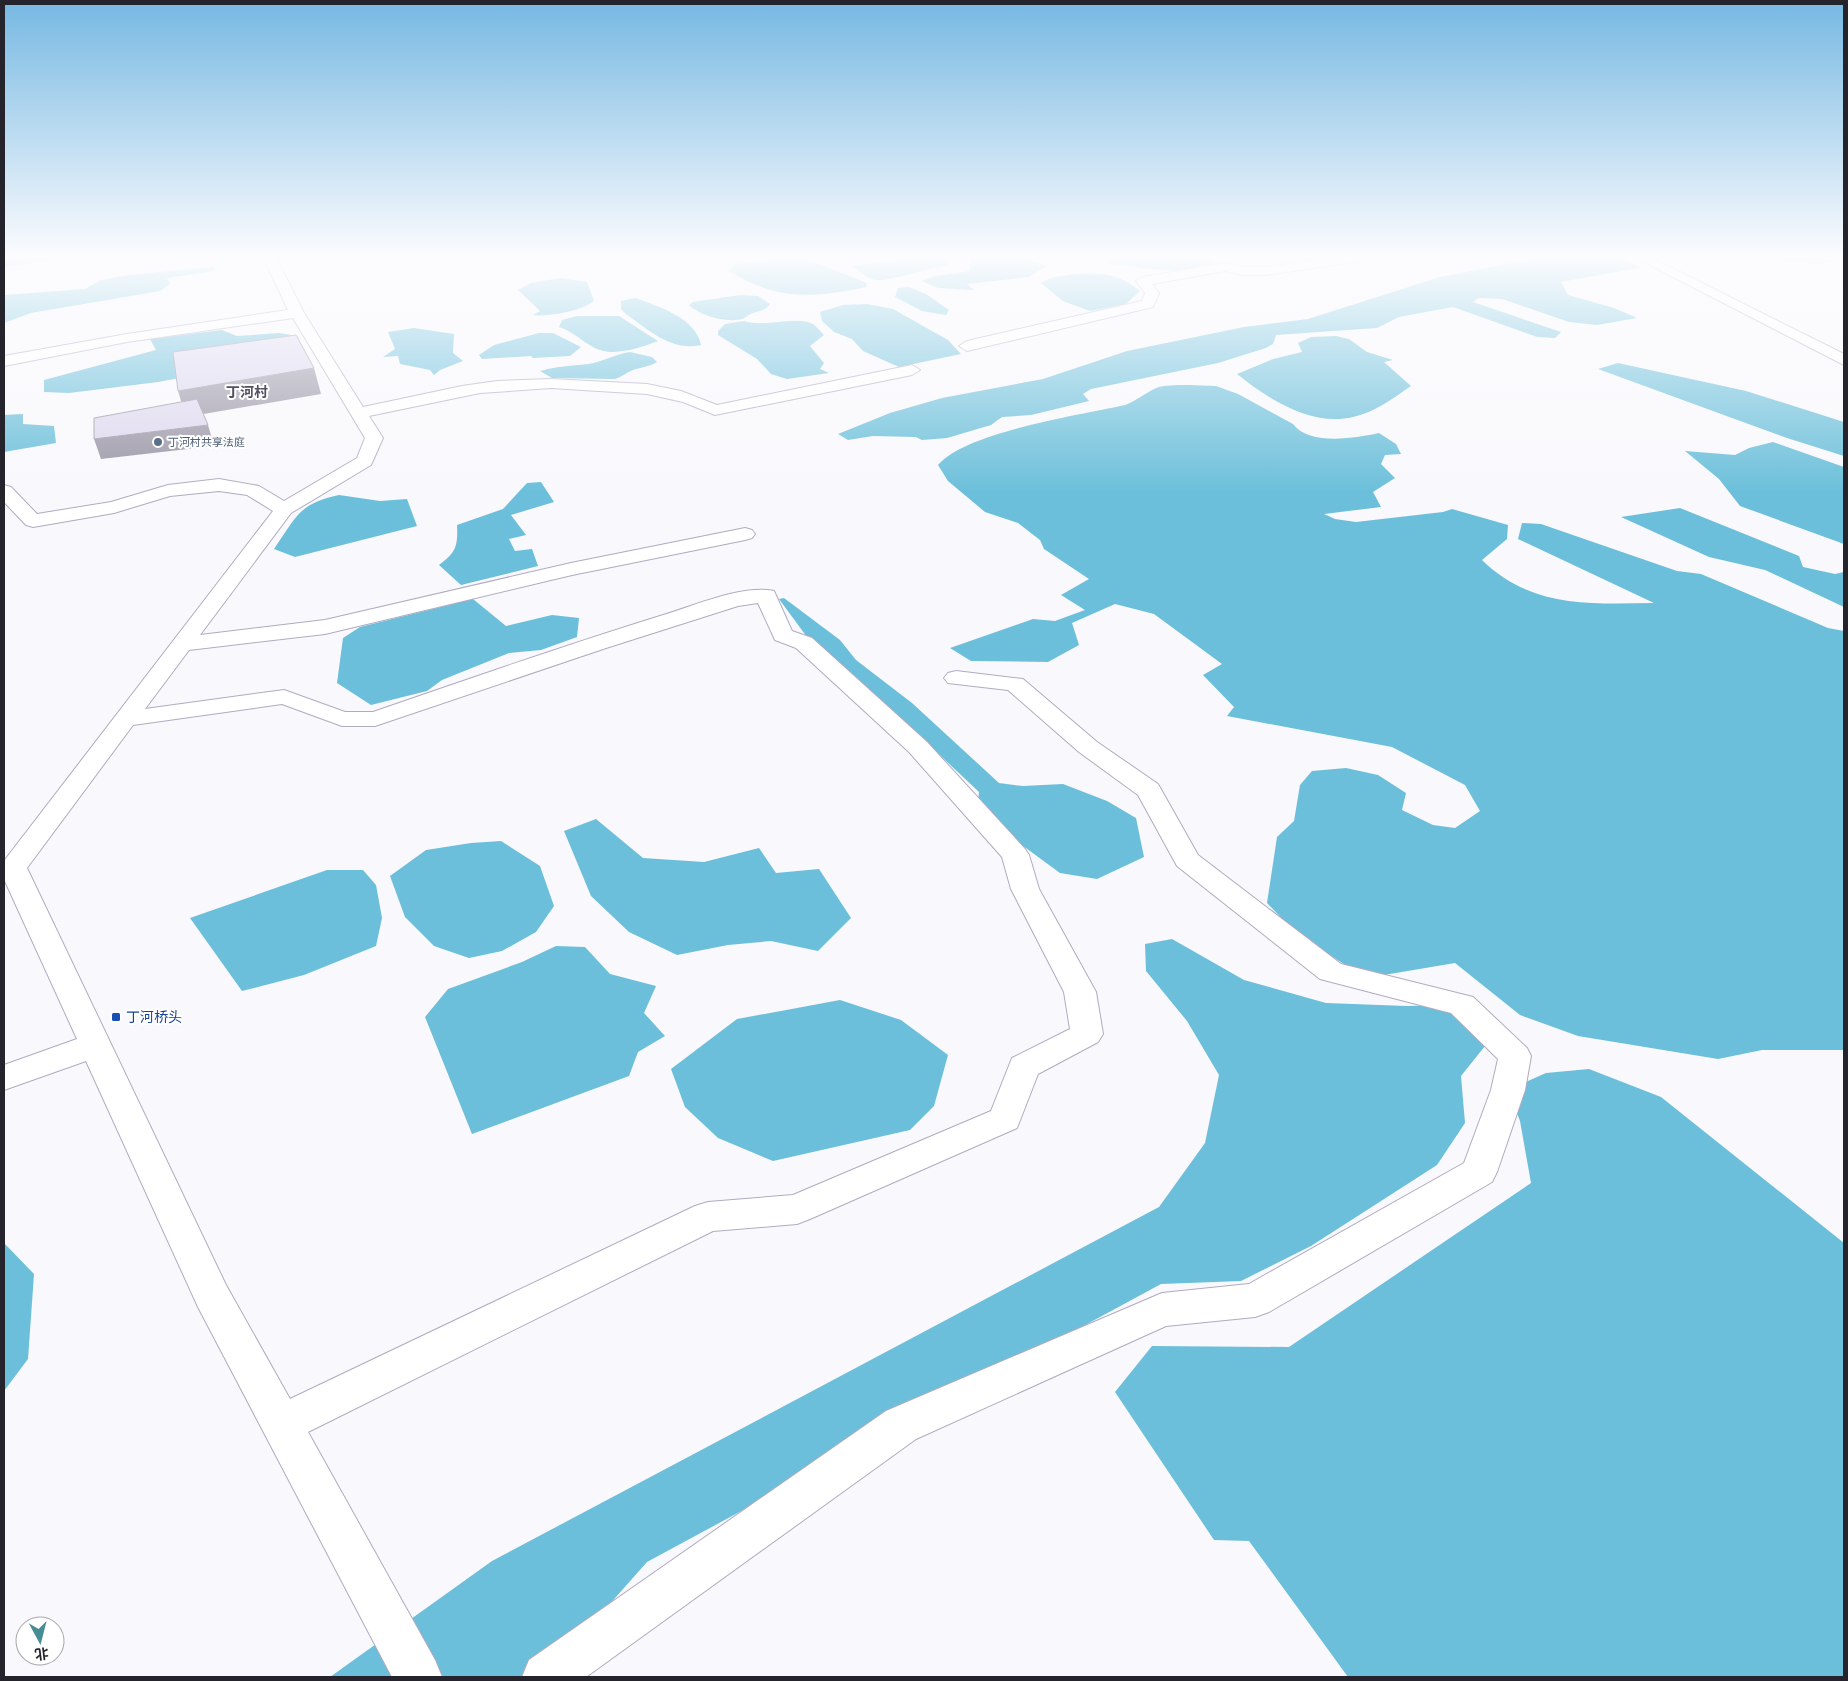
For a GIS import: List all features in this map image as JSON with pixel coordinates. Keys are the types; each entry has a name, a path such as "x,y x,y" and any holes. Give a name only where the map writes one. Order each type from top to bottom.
{"street":[{"path":"4,361 144,335"},
{"path":"312,335 374,438 365,460 284,509 126,719 8,870 95,1045 212,1295 418,1677"},
{"path":"967,346 1012,335"},
{"path":"1795,335 1844,360"},
{"path":"359,413 457,392 496,386 536,384 629,386 668,392 695,399 715,410 912,370"},
{"path":"4,491 33,521 114,507 168,491 219,485 252,490 284,509"},
{"path":"182,644 325,627 571,569 745,534"},
{"path":"126,719 284,697 342,719 375,718 598,643 736,600 766,596 783,635 804,643 918,747 1015,855 1025,889 1080,992 1087,1034 1024,1067 1005,1119 797,1209 708,1217 281,1424"},
{"path":"546,1677 901,1425 1162,1310 1255,1300 1479,1172 1508,1090 1515,1056 1462,1005 1331,972 1187,860 1149,790 1088,747 1015,684 956,678"},
{"path":"4,1078 95,1045"}],"water":[{"path":"178,335 294,335 297,336 305,351 289,358 158,382 69,393 44,392 44,380 156,350 150,339"},
{"path":"389,335 454,335 453,353 463,361 440,370 434,375 430,370 400,364 398,356 383,357 395,349"},
{"path":"530,335 558,335 581,347 570,356 482,359 479,355 494,345"},
{"path":"575,335 649,335 658,341 617,352 600,350"},
{"path":"657,335 698,335 701,345 680,345"},
{"path":"719,335 823,335 810,346 824,363 820,369 829,373 787,379 771,374 757,359"},
{"path":"843,335 940,335 948,340 961,354 899,367 863,351 852,339"},
{"path":"1203,335 1276,335 1273,344 1266,348 1218,363 1091,389 1083,394 1089,401 1031,415 1002,417 991,425 947,438 922,440 916,437 873,436 848,440 838,434 890,413 942,398 1043,379 1127,351"},
{"path":"1533,335 1558,335 1555,338"},
{"path":"1336,336 1349,339 1367,352 1393,360 1384,362 1411,386 1383,404 1361,415 1338,419 1322,418 1291,409 1262,393 1237,374 1273,359 1302,352 1298,343 1311,337"},
{"path":"630,352 652,357 657,362 615,379 552,378 540,371 593,363"},
{"path":"1618,363 1746,391 1844,422 1844,456 1787,438 1598,369"},
{"path":"1216,386 1238,394 1310,435 1333,439 1379,433 1396,444 1401,454 1385,455 1381,464 1395,478 1373,492 1381,507 1324,514 1335,519 1356,522 1443,512 1452,509 1508,525 1507,539 1482,560 1501,576 1521,587 1541,595 1562,600 1607,603 1654,603 1518,539 1522,523 1541,524 1677,571 1701,574 1828,628 1844,631 1844,1050 1762,1050 1718,1059 1578,1036 1520,1015 1455,963 1366,978 1298,935 1267,903 1277,837 1294,821 1300,785 1312,771 1346,768 1378,775 1406,793 1402,810 1433,825 1455,828 1480,811 1465,785 1392,747 1227,716 1234,707 1203,675 1222,664 1154,614 1115,604 1072,623 1079,645 1048,662 971,661 950,648 1033,619 1055,621 1085,610 1061,595 1089,579 1044,549 1040,540 1018,523 985,512 948,481 938,465 952,453 998,434 1025,426 1125,405 1159,387"},
{"path":"23,414 23,424 54,426 56,443 4,452 4,415"},
{"path":"1773,442 1844,467 1844,544 1740,506 1719,479 1685,451 1735,455 1749,448"},
{"path":"541,482 554,502 511,515 526,535 509,539 515,551 532,549 538,566 461,585 439,565 449,557 455,548 457,525 503,509 527,483"},
{"path":"339,495 380,501 407,499 417,526 295,557 274,549 294,520 306,507"},
{"path":"1680,508 1799,556 1803,567 1835,574 1844,572 1844,607 1765,570 1709,557 1621,517"},
{"path":"784,598 840,640 856,660 912,703 999,783 1023,786 1063,784 1107,801 1136,818 1144,857 1097,879 1060,873 977,812 979,792 907,724 807,637 779,599"},
{"path":"473,599 506,626 552,615 579,618 577,637 541,650 509,653 442,680 427,691 371,705 337,683 343,638 360,627"},
{"path":"596,819 643,858 704,862 759,848 776,873 819,869 851,918 818,951 771,941 728,945 677,955 629,932 591,896 564,831"},
{"path":"501,841 540,866 554,906 536,932 502,951 469,958 434,946 405,917 390,876 426,850 471,843"},
{"path":"327,870 363,870 376,885 382,918 376,946 304,975 242,991 190,918"},
{"path":"1172,939 1244,980 1326,1003 1406,1006 1462,1005 1497,1031 1461,1076 1465,1123 1437,1165 1311,1246 1241,1281 1161,1284 647,1562 553,1668 538,1677 330,1677 492,1561 1159,1207 1205,1143 1219,1075 1187,1021 1146,971 1145,944"},
{"path":"556,946 585,947 610,974 656,986 644,1013 665,1036 638,1052 629,1076 472,1134 425,1017 448,989 522,962"},
{"path":"840,1000 901,1020 948,1055 934,1106 910,1130 773,1161 718,1138 685,1107 671,1069 737,1019"},
{"path":"1589,1069 1661,1097 1844,1243 1844,1677 1348,1677 1249,1541 1214,1540 1115,1392 1152,1346 1289,1347 1531,1183 1520,1121 1508,1090 1546,1073"},
{"path":"4,1243 34,1274 28,1359 4,1391"}],"building":[{"path":"296,335 314,368 178,391 173,352"},
{"path":"197,399 208,425 94,439 94,418"}],"place":[{"name":"丁河村共享法庭","path":"158,442"},
{"name":"丁河桥头","path":"116,1017"}],"district":[{"name":"丁河村","path":"247,392"}]}
